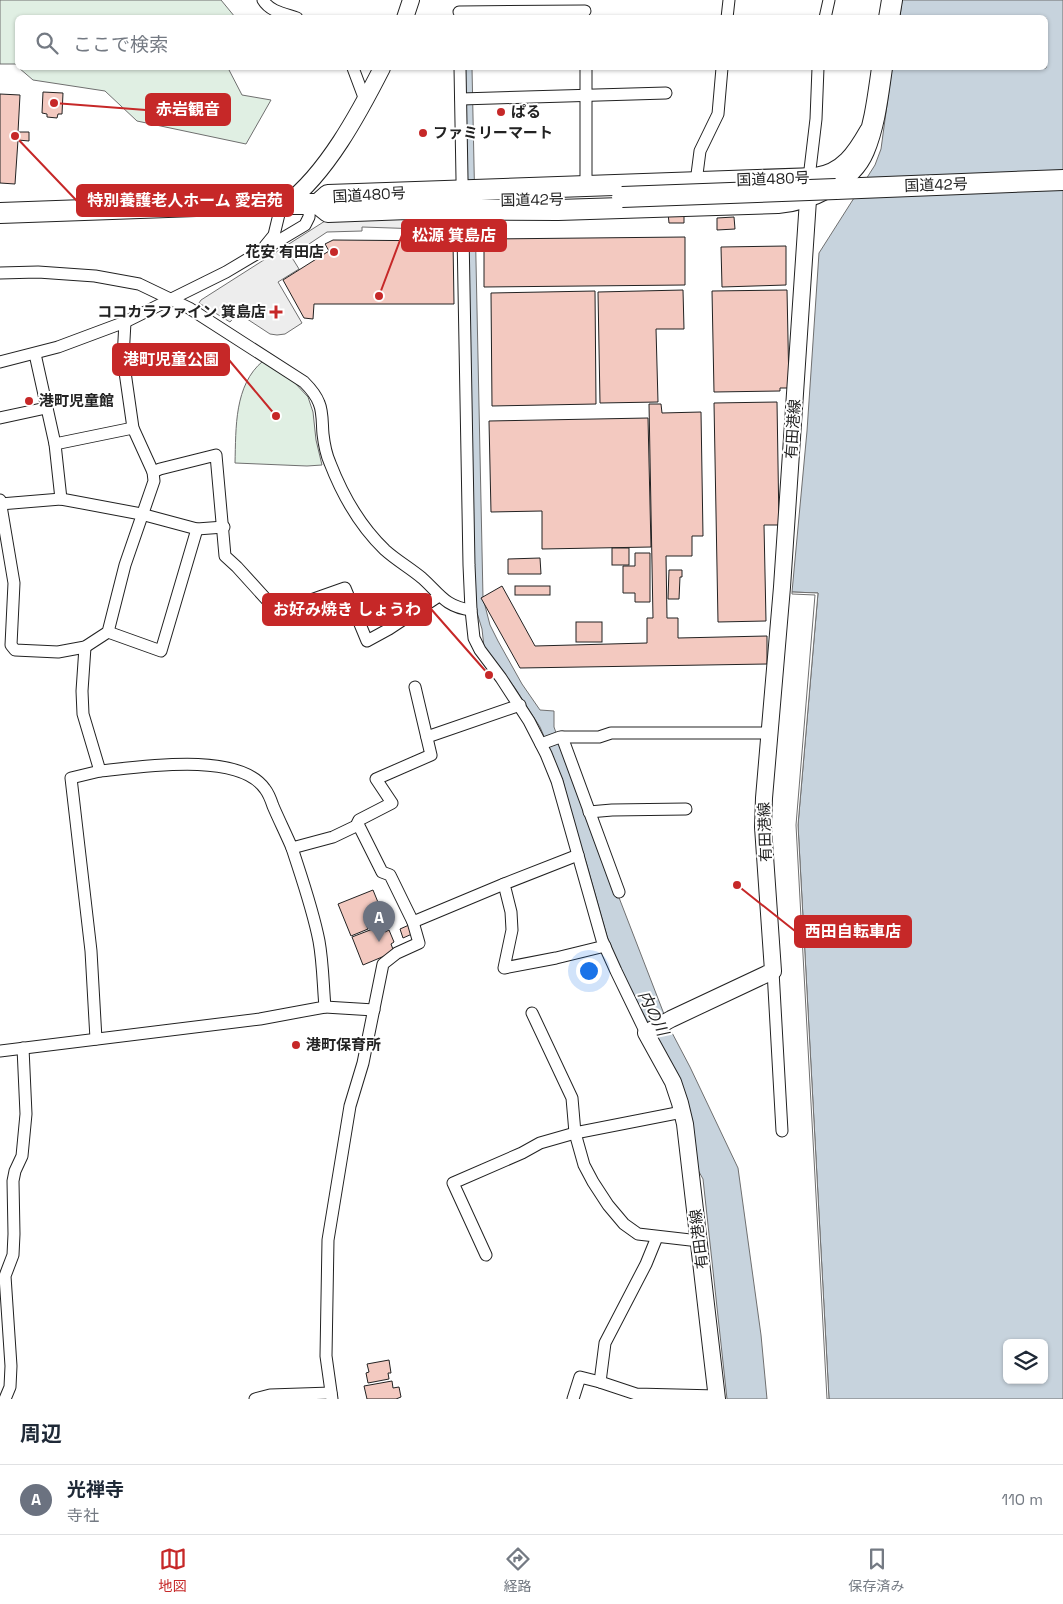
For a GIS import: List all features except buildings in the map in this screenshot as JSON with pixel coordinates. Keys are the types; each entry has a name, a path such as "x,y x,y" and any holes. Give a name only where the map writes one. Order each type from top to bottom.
{"highway":[{"path":"890,15 892,0"},
{"name":"国道480号","path":"463,201 586,186 699,182 808,187 829,186 850,171 865,150 882,70"},
{"name":"国道42号","path":"0,213 75,209 622,197 1063,180"},
{"name":"国道480号","path":"463,201 558,210 778,202 808,187"}],"main road":[{"path":"406,15 412,0"},
{"path":"286,204 307,186 319,172 365,100 381,70"},
{"path":"314,204 319,172"},
{"name":"有田港線","path":"772,971 763,826 768,733 782,587 798,360 808,187"},
{"path":"649,1032 668,1020 772,971"},
{"name":"有田港線","path":"649,1032 673,1082 682,1112 717,1398"}],"street":[{"path":"263,0 276,11 288,15"},
{"path":"459,0 459,15 585,9"},
{"path":"727,15 729,0"},
{"path":"825,15 826,1"},
{"path":"354,70 365,100"},
{"path":"460,70 472,629 478,645 520,705 543,743 557,781 595,917 605,946 649,1032"},
{"path":"586,70 586,186"},
{"path":"702,205 699,182 700,152 718,114 722,70"},
{"path":"808,187 816,119 818,70"},
{"path":"461,99 666,93"},
{"path":"258,252 274,235 280,210 286,204"},
{"path":"0,362 35,354 125,322 172,300 226,272 305,225 314,204"},
{"path":"0,273 38,272 124,280 139,284 189,308 304,382 312,390 321,408 324,443 339,484 372,536 384,549 422,578 439,596 456,608 471,610"},
{"path":"125,322 123,358 133,428 153,472 154,481 141,514 125,566 108,632 85,647 58,652 15,650 11,644 14,582 0,503 61,499 141,514 197,529 224,527"},
{"path":"35,354 55,444 61,499"},
{"path":"0,418 46,408"},
{"path":"55,444 133,428"},
{"path":"153,472 216,455 224,527 225,556 238,567 276,610 345,588 367,641 439,596"},
{"path":"108,632 162,651 197,529"},
{"path":"85,647 82,691 83,714 100,770"},
{"path":"292,848 333,837 358,824 359,820 392,802 376,779 431,755 415,687"},
{"path":"427,736 520,705"},
{"path":"543,743 561,737 599,737 611,733 768,733"},
{"path":"561,737 619,892"},
{"path":"96,1039 92,951 71,778 100,770 200,764 226,767 239,771 257,781 266,789 292,848 310,904 322,961 324,1008"},
{"path":"589,812 686,809"},
{"path":"255,1399 270,1395 332,1396 326,1356 328,1240 350,1106 363,1063 383,964 397,953 419,943 413,922 390,875 382,872 358,824"},
{"path":"413,922 578,855"},
{"path":"504,884 511,912 512,930 504,968 531,964 605,946"},
{"path":"772,971 782,1131"},
{"path":"0,1051 250,1020 324,1008 374,1010"},
{"path":"532,1013 572,1098 575,1133 584,1165 608,1205 632,1231 638,1234 699,1241"},
{"path":"5,1399 10,1386 10,1366 5,1276 13,1255 13,1181 15,1171 22,1156 26,1114 24,1048"},
{"path":"486,1255 453,1183 522,1153 540,1143 575,1133 682,1112"},
{"path":"600,1382 605,1343 646,1264 657,1237"},
{"path":"573,1399 580,1378 600,1382 636,1397 717,1398"}],"green space":[{"path":"0,0 221,0 233,15 15,15 15,64 0,64"},
{"path":"21,70 229,70 242,95 271,100 246,144 137,121 105,91 33,80"},
{"path":"263,361 294,382 308,397 313,412 316,440 322,465 235,463 238,408 247,382"}],"shaded area":[{"path":"335,218 452,219 451,230 362,227 362,231 327,232 291,256 299,269 278,282 302,323 285,334 270,334 238,313 230,322 199,303 325,221"}],"water":[{"path":"902,0 1063,0 1063,1399 829,1399 798,825 818,593 792,592 807,431 819,253 875,165 881,149 892,70 1048,70 1048,15 900,15"},
{"name":"内の川","path":"463,70 472,70 483,598 490,625 522,684 540,710 554,711 554,727 567,763 669,1027 738,1168 761,1335 767,1399 727,1399 703,1179 698,1170 665,1055 624,977 608,940 577,837 563,781 540,727 515,688 484,647 482,629 474,603"}],"pier":[{"path":"792,592 818,593 798,825 829,1399 827,1399 796,825 815,595 792,594"}],"place":[{"name":"赤岩観音","path":"54,103"},
{"name":"ぱる","path":"501,112"},
{"name":"ファミリーマート","path":"423,133"},
{"name":"特別養護老人ホーム 愛宕苑","path":"15,136"},
{"name":"花安 有田店","path":"334,252"},
{"name":"松源 箕島店","path":"379,296"},
{"name":"ココカラファイン 箕島店","path":"276,312"},
{"name":"港町児童館","path":"29,401"},
{"name":"港町児童公園","path":"276,416"},
{"name":"お好み焼き しょうわ","path":"489,675"},
{"name":"西田自転車店","path":"737,885"},
{"name":"光禅寺","path":"379,942"},
{"name":"港町保育所","path":"296,1045"}]}
